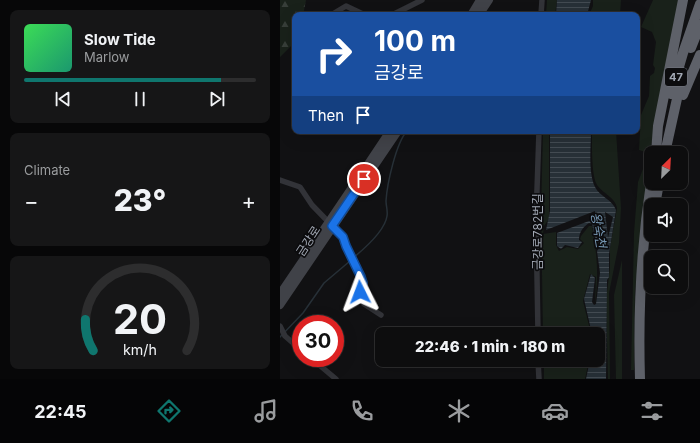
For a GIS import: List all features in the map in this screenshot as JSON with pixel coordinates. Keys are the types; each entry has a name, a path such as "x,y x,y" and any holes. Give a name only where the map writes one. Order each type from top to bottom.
{"highway":[{"path":"659,146 658,126 683,0"},
{"name":"47","path":"661,146 683,53 700,4"},
{"name":"47","path":"663,146 668,136 687,62 700,25"},
{"path":"668,136 687,83 700,55"},
{"path":"640,379 638,325 650,190"},
{"path":"646,379 645,322 651,242"}],"street":[{"path":"398,12 422,0"},
{"path":"473,12 480,0"},
{"path":"480,12 489,0"},
{"path":"541,12 542,0"},
{"path":"337,12 346,6 359,12"},
{"name":"금강로","path":"280,305 388,134"},
{"name":"금강로","path":"280,294 396,134"},
{"name":"금강로782번길","path":"538,327 536,219 539,134"},
{"path":"280,180 300,187 312,205 343,237 363,283 358,296 364,304 381,315"},
{"path":"281,328 285,336 292,342"},
{"path":"322,367 336,379"},
{"path":"538,367 538,379"}],"green space":[{"path":"280,0 306,0 304,12 292,12 292,45 280,57"},
{"path":"547,0 557,0 555,12 546,12"},
{"path":"593,0 621,0 620,12 590,12 593,6"},
{"path":"653,0 681,0 651,146 644,146 644,152 639,150 641,115 649,96 650,76 654,73 655,68 653,65 656,42 652,32 641,27"},
{"path":"543,134 549,134 549,219 544,226 543,234 556,232 556,245 559,251 567,247 578,249 584,243 580,239 581,236 589,226 592,226 597,265 597,284 595,304 596,277 590,274 583,301 589,327 543,327 541,213"},
{"path":"592,134 616,134 621,208 619,243 609,293 610,379 608,379 606,301 610,267 610,248 617,208 614,201 597,185 592,159"},
{"path":"644,166 644,190 646,190 645,198 644,198 635,292 634,370 631,370 634,233 638,182"},
{"path":"622,260 622,379 616,379 614,295"},
{"path":"544,367 588,367 585,379 544,379"}],"water":[{"path":"557,0 591,0 588,12 556,12"},
{"name":"왕숙천","path":"550,134 591,134 590,160 593,181 597,190 612,203 616,210 609,254 609,277 607,280 606,379 586,379 589,367 605,367 605,327 590,327 584,299 591,274 595,278 592,302 594,305 596,304 600,273 597,251 600,247 595,238 592,224 589,223 582,230 579,240 582,242 578,248 565,245 561,249 557,246 557,233 595,220 595,211 546,230 550,211","holes":["605,212 613,217 608,238"]}],"waterway":[{"path":"353,258 373,239 385,221 387,214 386,201 390,175 399,145 405,134"},
{"path":"280,337 303,313 324,283 350,261"}],"route":[{"path":"360,292 363,283 361,277 343,237 332,226 364,179"}]}
